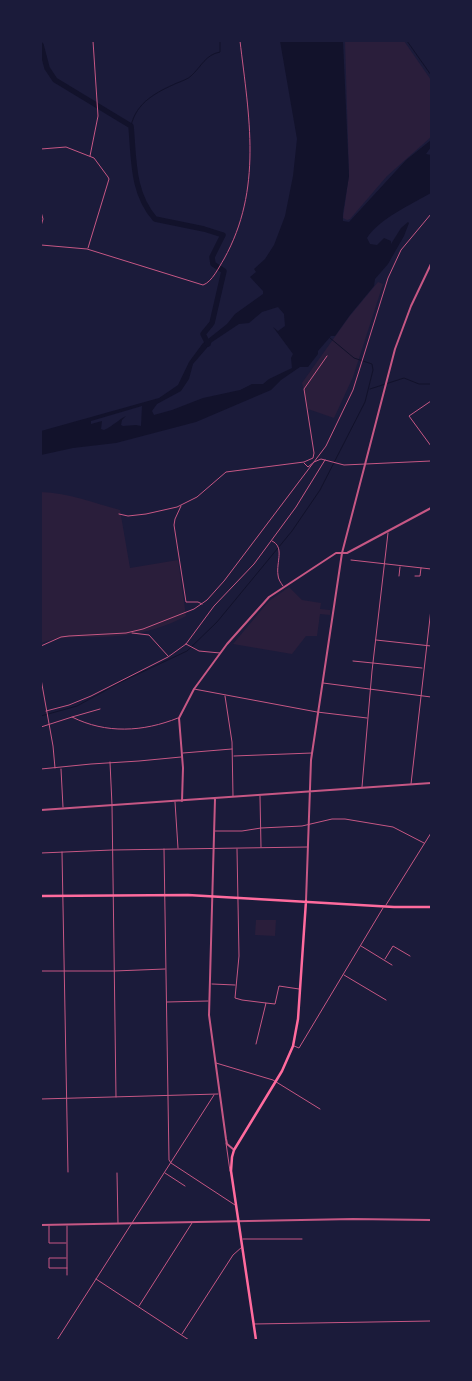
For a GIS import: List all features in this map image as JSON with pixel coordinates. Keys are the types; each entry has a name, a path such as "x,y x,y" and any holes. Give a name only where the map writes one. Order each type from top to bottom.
{"highway":[{"path":"41,896 165,895 238,897 431,908"},
{"path":"256,1340 230,1172 234,1150 276,1082 293,1046 298,1019 306,901"}],"street":[{"path":"90,157 98,116 92,41"},
{"path":"41,245 88,249 203,285 207,284 237,234 248,189 250,132 240,41"},
{"path":"41,148 66,148 90,157 97,161 108,180 88,249"},
{"path":"41,212 43,216 41,226"},
{"path":"130,632 190,611 202,604 224,581 317,460 335,430 353,390 392,268 401,250 431,214"},
{"path":"306,901 312,753 342,553 386,379 402,329 431,264"},
{"path":"119,514 136,516 157,513 182,505 210,487 226,472 304,462 313,458 314,453 304,389 328,356"},
{"path":"431,401 409,416 431,446"},
{"path":"304,462 308,467 317,460 344,465 431,461"},
{"path":"46,712 91,696 168,657 186,644 214,606 254,564 296,507 325,460"},
{"path":"182,505 174,525 186,602 202,604"},
{"path":"182,801 183,768 179,718 194,689 259,607 283,587 336,553 347,553 431,508"},
{"path":"362,787 375,640 388,532"},
{"path":"271,540 277,543 280,548 278,574 283,587"},
{"path":"352,560 431,569"},
{"path":"399,576 400,566"},
{"path":"415,576 420,576 422,568"},
{"path":"411,784 431,610"},
{"path":"41,646 61,637 130,632 149,635 168,657"},
{"path":"375,640 431,646"},
{"path":"186,644 192,648 209,653 221,653"},
{"path":"353,661 423,668"},
{"path":"41,679 55,769"},
{"path":"322,683 431,697"},
{"path":"194,689 318,712 368,718"},
{"path":"226,696 233,756 233,797"},
{"path":"41,727 100,710"},
{"path":"72,717 92,726 120,730 148,728 179,718"},
{"path":"181,753 232,749"},
{"path":"233,756 312,753"},
{"path":"41,769 181,757"},
{"path":"110,762 116,1097"},
{"path":"61,768 63,808"},
{"path":"41,810 431,783"},
{"path":"260,795 261,848"},
{"path":"215,799 209,1001 230,1172"},
{"path":"175,801 178,848"},
{"path":"214,831 242,831 309,825 338,819 383,825 397,829 424,843"},
{"path":"293,1046 299,1048 384,906 431,833"},
{"path":"41,853 178,848 308,847"},
{"path":"237,848 239,956 235,998 275,1004 279,986 300,989"},
{"path":"164,849 168,1096 171,1163"},
{"path":"62,852 68,1172"},
{"path":"361,946 392,965"},
{"path":"384,960 393,946 410,956"},
{"path":"41,971 166,969"},
{"path":"343,974 386,1000"},
{"path":"210,984 236,986"},
{"path":"166,1002 209,1001"},
{"path":"256,1044 266,1003"},
{"path":"215,1062 276,1082 320,1109"},
{"path":"41,1099 219,1094"},
{"path":"57,1340 214,1095"},
{"path":"226,1139 227,1144 234,1150"},
{"path":"171,1163 235,1206"},
{"path":"164,1173 185,1186"},
{"path":"117,1174 118,1224"},
{"path":"41,1225 353,1219 431,1220"},
{"path":"139,1307 193,1222"},
{"path":"49,1225 49,1243 67,1243"},
{"path":"67,1225 67,1275"},
{"path":"240,1239 302,1239"},
{"path":"181,1334 233,1255 242,1248"},
{"path":"67,1258 49,1258 49,1268 67,1268"},
{"path":"96,1279 189,1340"},
{"path":"254,1324 431,1321"}],"shaded area":[{"path":"280,41 343,41 349,176 343,221 349,222 406,160 431,140 431,147 426,154 431,155 431,193 379,224 367,238 370,244 377,245 384,238 391,241 391,244 401,228 409,223 388,264 375,279 374,286 335,336 331,336 318,351 318,354 308,367 300,367 281,380 271,390 196,422 116,443 73,448 41,455 41,431 159,398 178,385 189,362 203,343 227,324 235,314 263,294 263,291 250,277 256,272 254,269 265,259 274,245 285,216 293,176 297,139","holes":["278,307 284,314 285,326 278,331 273,327 293,354 291,358 292,368 263,384 252,384 240,390 203,398 154,415 152,411 157,404 181,391 189,379 193,364 212,342 239,324 249,323 262,312","142,406 141,426 121,425 122,420 126,416 104,430 101,429 102,421 91,424 91,421"]},
{"path":"345,41 404,41 431,80 431,137 387,176 350,219 347,220 343,218 349,175"},
{"path":"378,282 383,284 353,377 334,418 308,409 302,383 349,317"},
{"path":"41,492 71,496 120,510 130,568 178,560 186,616 154,629 133,634 63,638 41,643"},
{"path":"289,587 302,600 321,603 320,609 330,610 330,615 320,614 317,636 306,636 292,654 233,644 269,601"},
{"path":"256,920 276,920 275,936 255,935"}],"waterway":[{"path":"131,126 137,110 142,104 162,90 188,78 207,58 220,52 220,41"},
{"path":"407,41 431,75"},
{"path":"41,45 47,68 55,80 131,126 138,187 147,209 155,219 223,235 212,257 213,264 224,271 212,323 203,334 208,344"},
{"path":"41,716 77,706 121,682 187,651 217,622 292,531 320,490 365,402 373,370 372,364 354,358 330,338"},
{"path":"370,389 404,378 419,384 431,384"}]}
